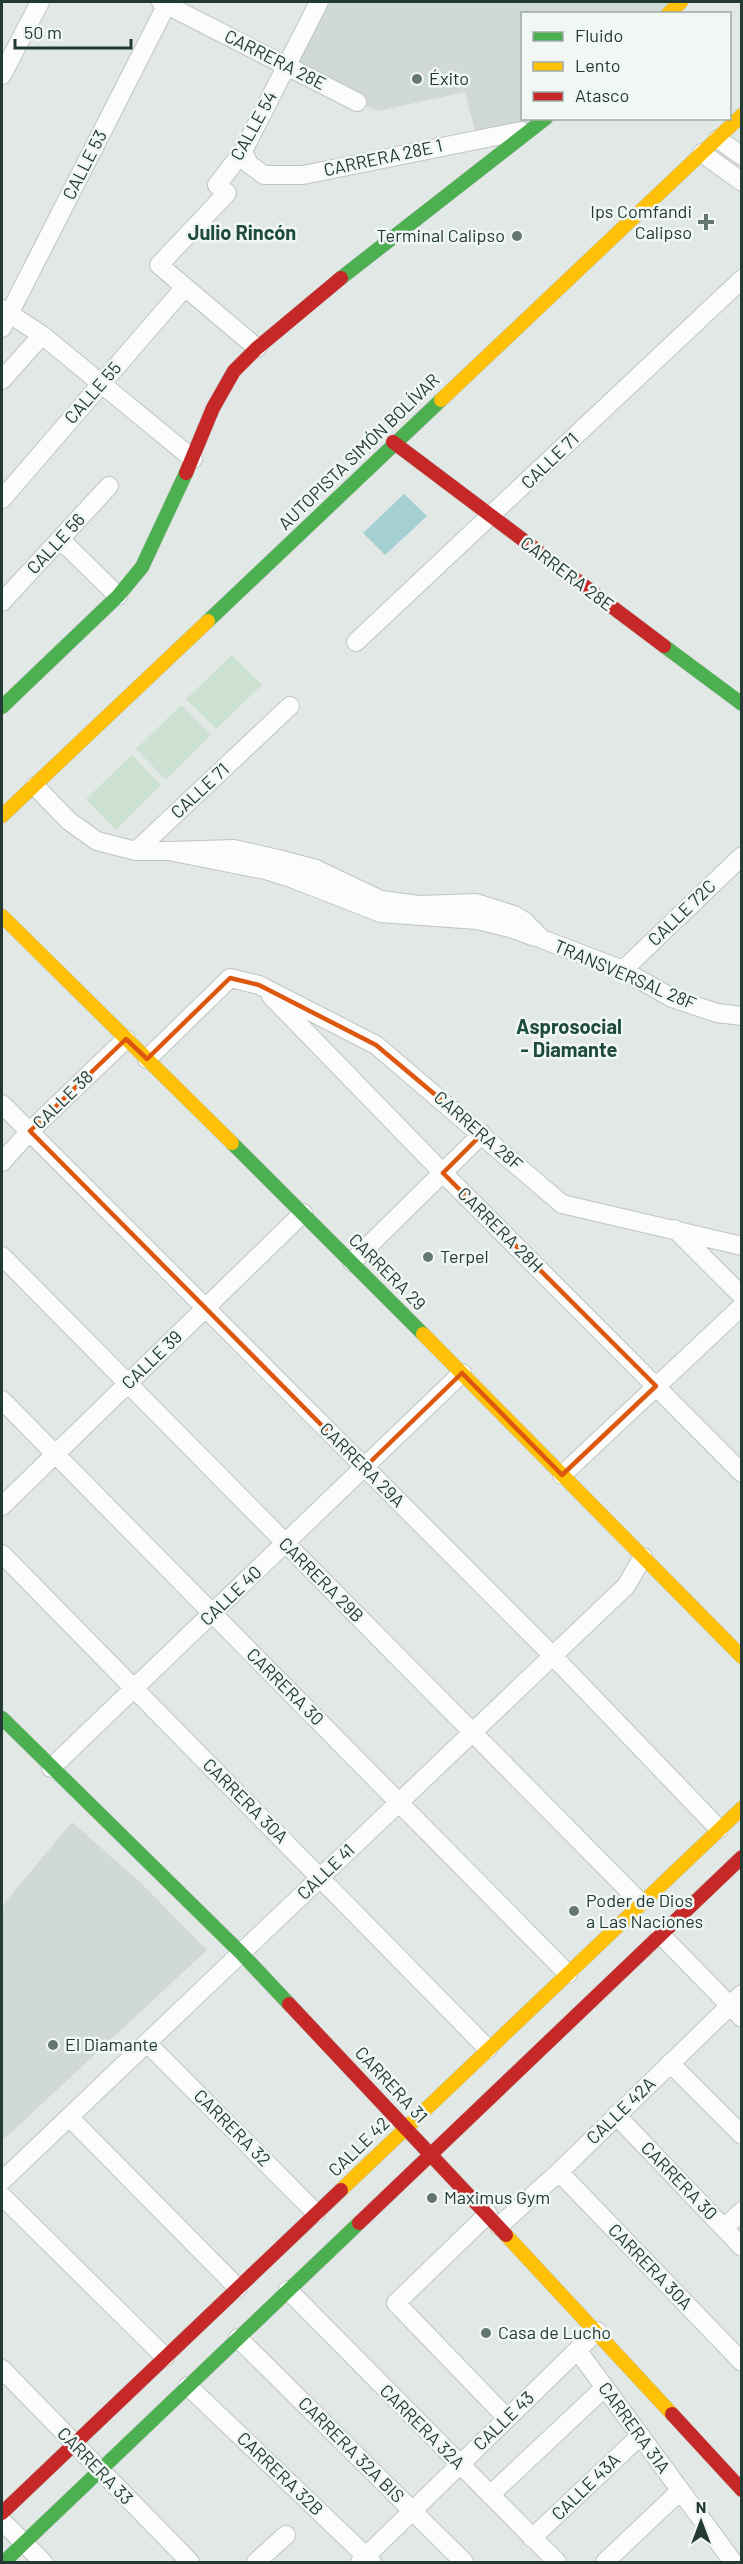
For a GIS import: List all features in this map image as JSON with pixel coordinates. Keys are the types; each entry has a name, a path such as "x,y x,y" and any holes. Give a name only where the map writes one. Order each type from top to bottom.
{"main road":[{"name":"AUTOPISTA SIMÓN BOLÍVAR","path":"2,816 205,626 393,442 741,115"},
{"path":"2,707 118,597 142,567 193,459 213,408 234,371 257,348 328,288 540,124"},
{"name":"CARRERA 28E","path":"393,442 741,704"},
{"name":"CARRERA 29","path":"2,916 352,1262 741,1657"},
{"name":"CARRERA 31","path":"2,1718 241,1953 494,2220 741,2490"},
{"name":"CALLE 42","path":"2,2512 741,1808"},
{"path":"4,2562 741,1857"}],"street":[{"path":"2,75 39,2"},
{"name":"CARRERA 28E","path":"165,2 357,102"},
{"name":"CALLE 53","path":"4,317 165,2"},
{"name":"CALLE 54","path":"185,287 159,265 227,193 217,185 243,152 320,2"},
{"name":"CARRERA 28E 1","path":"243,152 249,164 264,175 303,175 540,124"},
{"path":"718,139 741,156"},
{"path":"702,153 741,182"},
{"name":"CALLE 71","path":"356,642 741,279"},
{"path":"185,287 257,348"},
{"name":"CALLE 55","path":"2,499 185,287"},
{"path":"4,317 42,335 193,459"},
{"path":"2,380 42,335"},
{"name":"CALLE 56","path":"2,602 109,486"},
{"path":"61,540 118,597"},
{"name":"CALLE 71","path":"136,851 290,706"},
{"path":"35,786 69,821 97,841 136,851"},
{"name":"TRANSVERSAL 28F","path":"136,851 234,849 316,869 381,900 419,905 476,903 514,915 524,921 542,939 623,970 672,998 717,1012 741,1016"},
{"name":"CALLE 72C","path":"623,970 741,856"},
{"name":"CARRERA 28F","path":"147,1059 230,978 260,985 376,1045 562,1204 741,1246"},
{"name":"CARRERA 28H","path":"260,985 442,1173 741,1473"},
{"name":"CALLE 38","path":"2,1162 30,1131 126,1039"},
{"name":"CARRERA 29A","path":"2,1104 553,1656 719,1829"},
{"path":"352,1262 482,1134"},
{"name":"CALLE 39","path":"2,1506 303,1213"},
{"path":"675,1229 741,1296"},
{"name":"CARRERA 29B","path":"2,1256 641,1903"},
{"path":"562,1474 741,1306"},
{"name":"CALLE 40","path":"51,1768 462,1374"},
{"name":"CARRERA 30","path":"2,1400 568,1974"},
{"name":"CARRERA 30A","path":"2,1554 488,2049"},
{"name":"CALLE 41","path":"2,2181 626,1586 643,1557"},
{"path":"660,1934 737,2005"},
{"name":"CALLE 42A","path":"507,2418 396,2303 494,2220 559,2172 670,2063 737,2005"},
{"name":"CARRERA 32","path":"147,2043 316,2213"},
{"path":"670,2063 741,2135"},
{"name":"CARRERA 30","path":"616,2115 741,2247"},
{"path":"69,2117 238,2288"},
{"name":"CARRERA 30A","path":"559,2172 741,2362"},
{"path":"2,2196 165,2357"},
{"path":"724,2228 741,2211"},
{"name":"CARRERA 32A","path":"288,2290 557,2562"},
{"name":"CALLE 43","path":"366,2560 460,2464 597,2331"},
{"name":"CARRERA 32A BIS","path":"238,2338 464,2562"},
{"name":"CARRERA 31A","path":"578,2351 733,2562"},
{"name":"CARRERA 33","path":"2,2369 190,2562"},
{"name":"CARRERA 32B","path":"188,2386 366,2560"},
{"path":"490,2495 604,2388"},
{"name":"CALLE 43A","path":"532,2538 640,2436"},
{"path":"605,2562 680,2491"},
{"path":"2,2521 43,2562"},
{"path":"256,2562 286,2535"}],"highlighted area":[{"path":"230,978 259,985 376,1045 482,1134 443,1173 656,1386 562,1475 462,1373 364,1468 30,1131 126,1039 147,1059"}],"shaded area":[{"name":"Éxito","path":"319,2 681,2 669,12 521,12 521,120 543,120 477,139 465,92 378,111 287,65"},
{"name":"El Diamante","path":"72,1822 142,1884 207,1950 2,2141 2,1906"}],"green space":[{"path":"232,655 262,685 216,729 186,699"},
{"path":"181,705 211,735 166,780 136,749"},
{"path":"132,755 161,785 116,830 86,799"}],"water":[{"path":"404,494 427,516 385,555 363,533"}],"traffic: fast":[{"path":"341,278 543,120"},
{"path":"208,621 441,400"},
{"path":"2,707 118,596 142,567 186,473"},
{"path":"664,646 742,704"},
{"path":"232,1143 423,1334"},
{"path":"2,1718 241,1953 289,2004"},
{"path":"4,2562 359,2223"}],"traffic: slow":[{"path":"670,12 681,2"},
{"path":"441,400 742,115"},
{"path":"2,816 208,621"},
{"path":"2,916 232,1143"},
{"path":"423,1334 742,1657"},
{"path":"341,2190 742,1808"},
{"path":"506,2235 672,2414"}],"traffic: jam":[{"path":"186,473 213,408 234,371 257,348 341,278"},
{"path":"393,442 664,646"},
{"path":"359,2223 742,1857"},
{"path":"289,2004 506,2235"},
{"path":"2,2513 341,2190"},
{"path":"672,2414 742,2490"}],"place":[{"name":"Éxito","path":"417,79"},
{"name":"Ips Comfandi Calipso","path":"706,222"},
{"name":"Terminal Calipso","path":"517,236"},
{"name":"Terpel","path":"428,1257"},
{"name":"Poder de Dios a Las Naciones","path":"574,1911"},
{"name":"El Diamante","path":"53,2045"},
{"name":"Maximus Gym","path":"432,2198"},
{"name":"Casa de Lucho","path":"486,2333"}],"district":[{"name":"Julio Rincón","path":"242,233"},
{"name":"Asprosocial - Diamante","path":"569,1038"}]}
